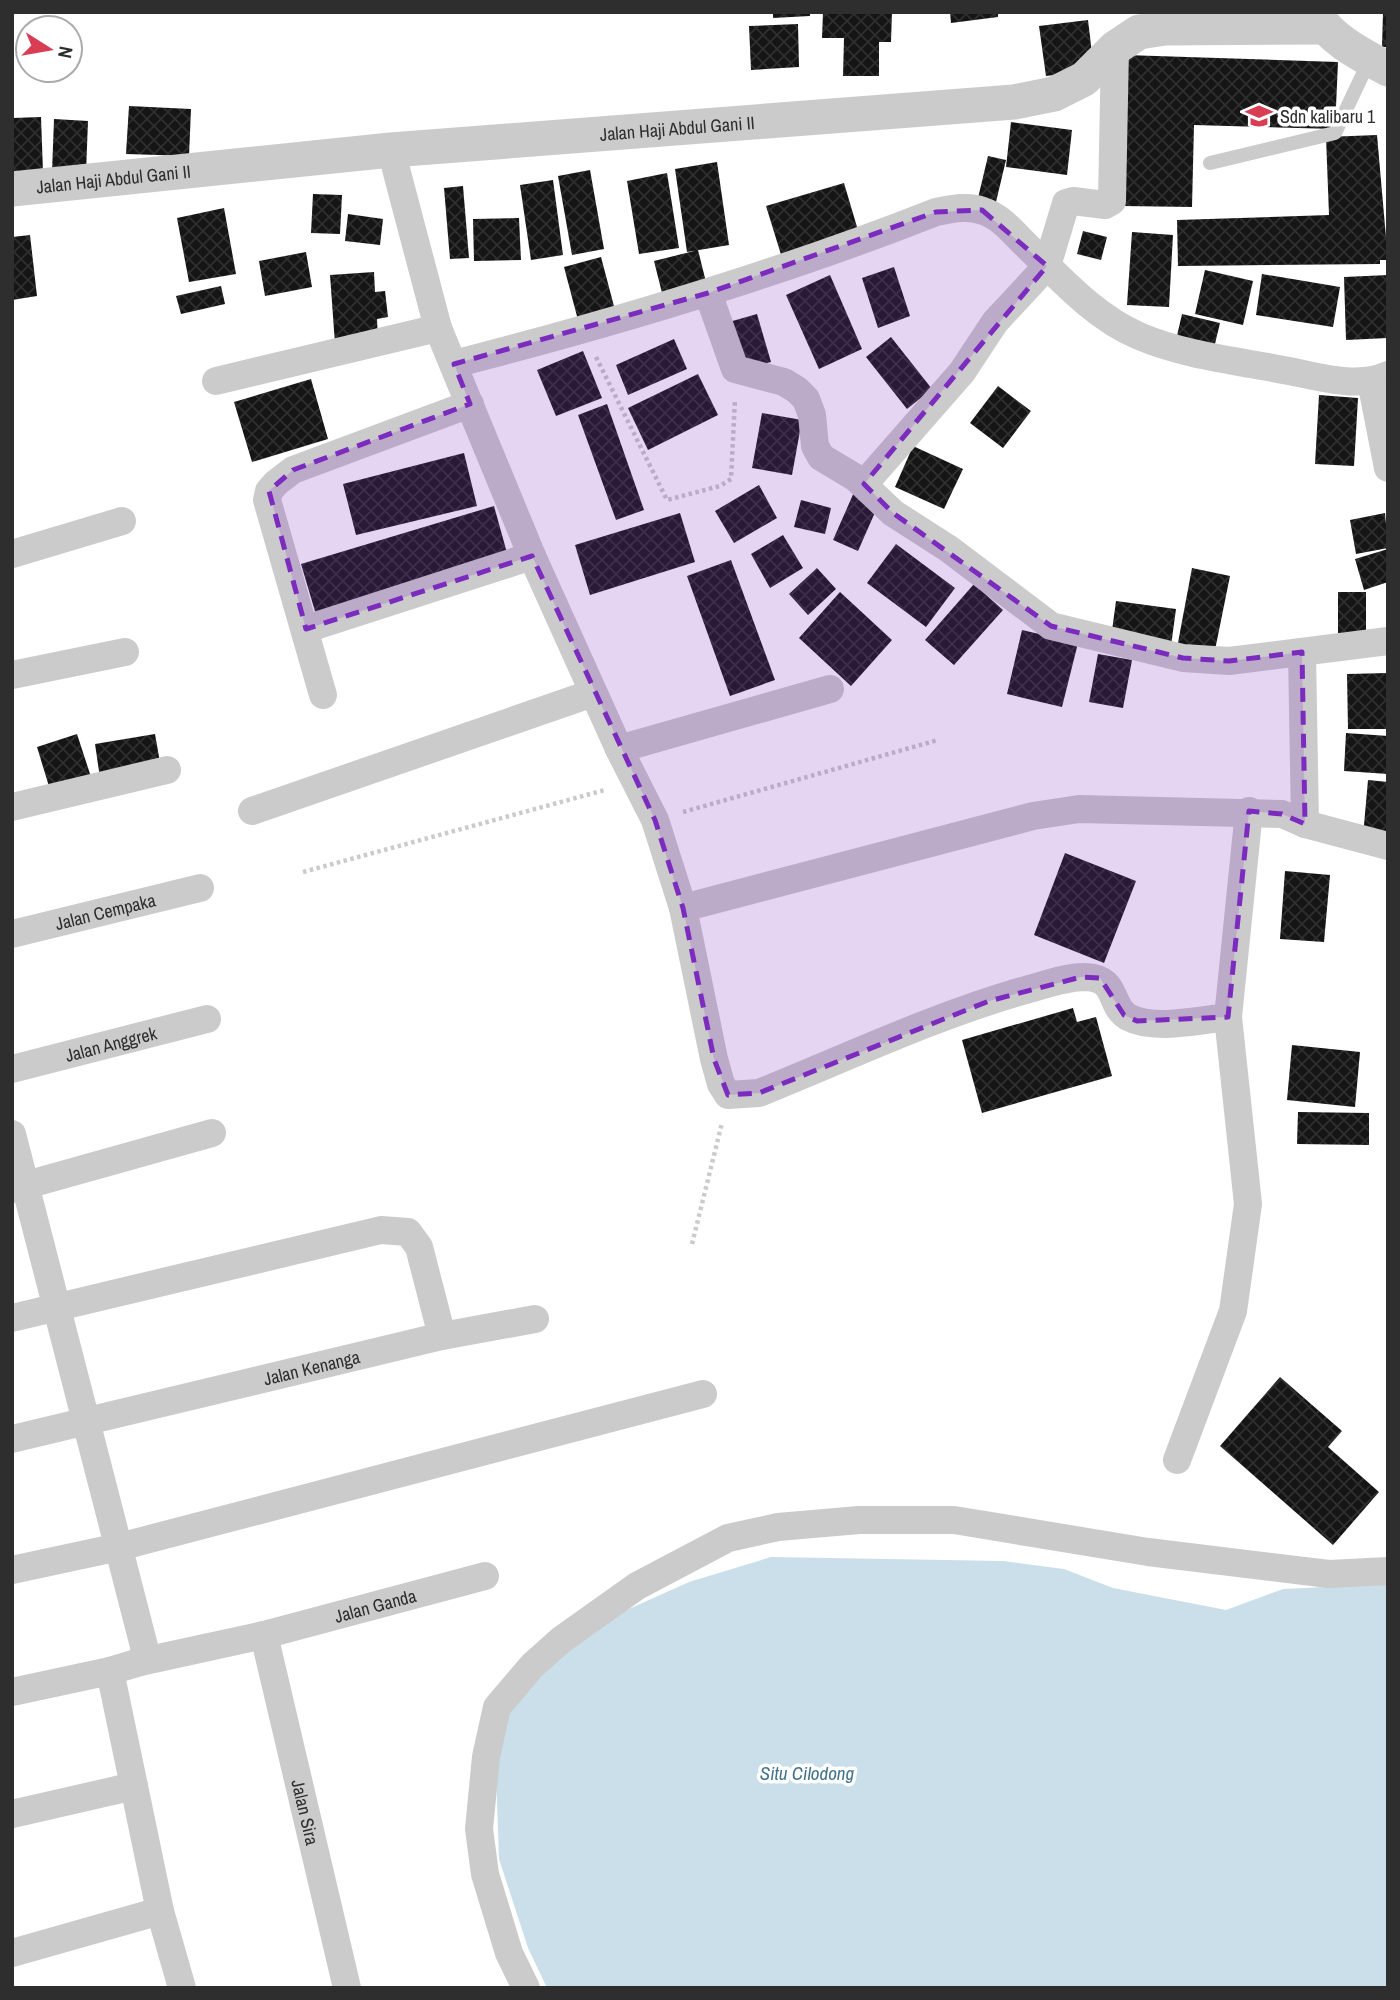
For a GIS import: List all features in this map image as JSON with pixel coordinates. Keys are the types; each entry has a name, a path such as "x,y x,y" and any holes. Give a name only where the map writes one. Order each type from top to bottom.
{"street":[{"name":"Jalan Haji Abdul Gani II","path":"12,189 391,150 1014,102 1054,94 1084,79 1115,48 1139,32 1165,28 1319,20"},
{"path":"1319,20 1379,64"},
{"path":"864,484 962,372 995,322 1047,266 1066,203 1073,201 1105,205 1112,201 1115,48"},
{"path":"391,150 438,328 532,556 619,749 655,820 683,908 714,1059 721,1084 728,1095 759,1093 989,1001 1081,977 1100,978 1111,988 1124,1015 1137,1021 1158,1023 1228,1017"},
{"path":"454,364 583,331 708,293 936,212 958,208 982,210 999,220 1080,298 1138,336 1180,350 1352,381 1380,378 1388,468"},
{"path":"708,293 736,369 784,382 797,390 812,415 818,454 864,484 893,513 949,549 1051,626 1183,658 1229,661 1388,642"},
{"path":"216,381 438,328"},
{"path":"323,695 267,500 269,491 293,470 470,404"},
{"path":"12,554 122,521"},
{"path":"306,629 532,556"},
{"path":"12,675 125,652"},
{"path":"1302,652 1305,824"},
{"path":"619,749 830,689"},
{"path":"252,811 593,693"},
{"path":"12,807 167,770"},
{"path":"683,908 1033,816 1079,809 1249,811 1282,814 1305,824 1388,846"},
{"path":"1177,1460 1233,1311 1245,1232 1248,1204 1228,1017 1249,811"},
{"name":"Jalan Cempaka","path":"12,934 200,888"},
{"name":"Jalan Anggrek","path":"12,1069 207,1019"},
{"path":"19,1188 212,1133"},
{"path":"12,1134 19,1188 58,1308 145,1650 139,1662"},
{"path":"12,1318 381,1230 408,1232 419,1247 442,1336"},
{"name":"Jalan Kenanga","path":"12,1439 89,1423 442,1336 534,1319"},
{"path":"12,1570 119,1546 703,1394"},
{"path":"526,1988 509,1953 485,1874 479,1829 486,1757 497,1707 532,1666 561,1640 637,1586 728,1538 778,1527 818,1523 954,1520 1148,1552 1329,1574 1388,1571"},
{"name":"Jalan Ganda","path":"12,1692 264,1635 485,1576"},
{"name":"Jalan Sira","path":"264,1635 347,1988"},
{"path":"110,1671 160,1911 182,1988"},
{"path":"12,1814 134,1786"},
{"path":"12,1954 160,1911"}],"lane":[{"path":"1210,163 1335,133 1379,64"}],"path":[{"path":"583,331 667,500 720,486 732,479 736,369"},
{"path":"655,820 938,740"},
{"path":"303,872 637,781"},
{"path":"692,1244 728,1095"}],"highlighted area":[{"path":"982,210 1047,266 864,484 893,513 1051,626 1183,658 1229,661 1302,652 1305,824 1282,814 1249,811 1228,1017 1137,1021 1124,1015 1100,978 1081,977 989,1001 759,1093 728,1095 714,1059 683,908 655,820 532,556 306,629 269,491 293,470 470,404 454,364 708,293 936,212"}],"water":[{"name":"Situ Cilodong","path":"771,1557 1003,1561 1064,1569 1113,1588 1226,1610 1283,1589 1388,1584 1388,1988 547,1988 528,1948 499,1859 496,1772 508,1707 600,1622 689,1582"}],"building":[{"path":"773,12 810,12 810,16 773,18"},
{"path":"823,12 892,12 891,42 879,42 879,76 843,76 844,38 822,38"},
{"path":"950,12 998,12 998,17 951,23"},
{"path":"1383,12 1388,12 1388,47 1382,47"},
{"path":"1088,20 1094,70 1046,76 1039,26"},
{"path":"798,24 799,67 751,70 749,26"},
{"path":"1125,55 1338,62 1335,129 1194,125 1192,207 1123,206"},
{"path":"129,106 191,109 189,156 126,154"},
{"path":"41,117 43,172 12,173 12,118"},
{"path":"54,119 88,121 86,173 52,172"},
{"path":"1011,122 1072,130 1067,175 1006,167"},
{"path":"1377,135 1388,260 1380,260 1380,264 1178,266 1177,220 1329,215 1326,137"},
{"path":"988,156 1006,160 996,202 978,198"},
{"path":"717,162 729,245 687,252 675,169"},
{"path":"590,170 604,249 572,255 558,176"},
{"path":"667,173 679,248 639,254 627,181"},
{"path":"553,180 563,255 531,260 520,185"},
{"path":"844,183 860,237 783,261 766,206"},
{"path":"463,186 469,258 450,259 444,188"},
{"path":"313,194 342,195 340,234 311,233"},
{"path":"224,208 236,274 189,282 177,218"},
{"path":"348,214 383,219 380,245 345,241"},
{"path":"519,218 521,260 474,261 473,219"},
{"path":"1083,231 1107,237 1101,260 1077,254"},
{"path":"1132,232 1173,235 1169,307 1127,305"},
{"path":"30,235 37,296 12,300 12,237"},
{"path":"698,250 707,286 663,297 654,261"},
{"path":"306,252 312,287 265,296 259,261"},
{"path":"601,257 615,310 578,320 564,267"},
{"path":"894,267 910,316 878,328 862,278"},
{"path":"1205,270 1253,281 1243,325 1195,314"},
{"path":"374,272 375,292 385,291 388,317 377,319 378,341 335,344 330,275"},
{"path":"1262,274 1340,287 1333,327 1256,315"},
{"path":"830,275 862,349 819,369 786,295"},
{"path":"1388,275 1388,338 1346,340 1344,277"},
{"path":"221,286 225,304 181,314 176,296"},
{"path":"757,314 771,362 743,370 729,322"},
{"path":"1182,314 1220,323 1214,348 1176,340"},
{"path":"891,337 932,389 907,409 866,357"},
{"path":"674,339 687,369 628,395 616,365"},
{"path":"583,351 602,398 556,416 537,370"},
{"path":"698,374 718,415 648,450 628,408"},
{"path":"311,379 328,439 252,462 234,402"},
{"path":"998,386 1031,411 1003,448 970,423"},
{"path":"1319,395 1358,398 1354,466 1315,464"},
{"path":"607,404 644,510 616,520 578,415"},
{"path":"762,413 802,420 792,475 752,468"},
{"path":"913,446 963,469 944,509 895,487"},
{"path":"464,453 477,506 356,535 343,484"},
{"path":"759,485 777,518 734,543 715,511"},
{"path":"855,490 880,501 858,551 833,540"},
{"path":"801,500 831,508 825,534 794,527"},
{"path":"494,506 509,560 317,618 301,564"},
{"path":"680,513 695,562 590,595 575,545"},
{"path":"1385,513 1388,548 1356,554 1350,520"},
{"path":"783,535 803,568 770,588 751,554"},
{"path":"896,544 955,588 926,627 867,583"},
{"path":"1388,549 1388,582 1364,590 1355,559"},
{"path":"731,560 775,680 730,696 687,576"},
{"path":"817,568 836,589 808,615 789,594"},
{"path":"1192,568 1230,576 1214,655 1177,648"},
{"path":"974,584 1003,610 954,665 925,640"},
{"path":"840,592 892,640 851,686 799,638"},
{"path":"1338,592 1366,592 1366,633 1338,633"},
{"path":"1116,601 1176,609 1171,646 1111,638"},
{"path":"1022,630 1078,643 1062,707 1007,694"},
{"path":"1098,654 1132,660 1123,708 1089,702"},
{"path":"1388,673 1388,729 1348,729 1347,674"},
{"path":"1346,733 1388,736 1388,774 1344,771"},
{"path":"77,734 92,780 51,793 37,747"},
{"path":"155,734 161,768 100,778 95,744"},
{"path":"1368,780 1388,782 1388,838 1363,836"},
{"path":"1065,853 1136,881 1104,963 1034,935"},
{"path":"1285,871 1330,875 1324,942 1280,939"},
{"path":"1073,1008 1077,1022 1096,1017 1112,1076 982,1113 962,1040"},
{"path":"1292,1045 1360,1052 1355,1107 1287,1100"},
{"path":"1298,1112 1369,1113 1369,1145 1297,1144"},
{"path":"1280,1377 1342,1431 1328,1447 1379,1492 1333,1545 1220,1446"}],"place":[{"name":"Sdn kalibaru 1","path":"1259,116"}]}
